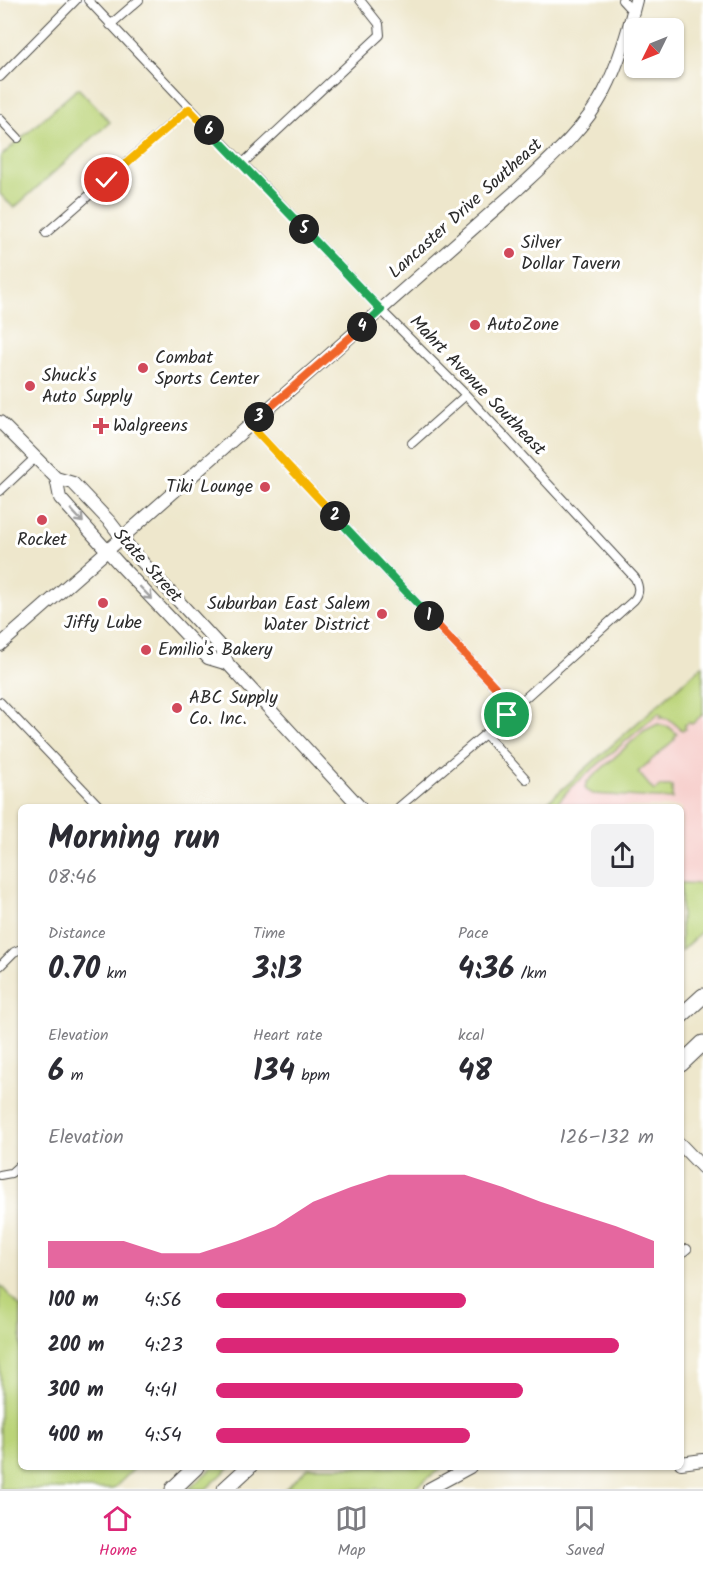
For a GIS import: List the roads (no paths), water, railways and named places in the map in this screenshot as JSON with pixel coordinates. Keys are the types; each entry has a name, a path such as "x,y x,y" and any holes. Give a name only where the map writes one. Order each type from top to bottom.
{"highway":[{"path":"684,1013 703,996"},
{"path":"684,1061 703,1043"},
{"path":"173,1489 193,1470"},
{"path":"225,1489 246,1470"}],"main road":[{"name":"Lancaster Drive Southeast","path":"0,645 533,175 581,124 603,93 611,77 635,6"},
{"name":"State Street","path":"0,422 56,478 73,483 220,646 228,664 357,804"},
{"name":"State Street","path":"56,478 60,498 107,550 208,658 228,664"},
{"path":"684,1147 703,1168"},
{"path":"684,1462 703,1460"},
{"path":"429,1489 464,1470"}],"street":[{"path":"0,77 76,0"},
{"name":"Mahrt Avenue Southeast","path":"88,0 381,310 466,395 635,578 639,589 634,600 515,708"},
{"path":"110,25 139,0"},
{"path":"242,164 378,38 381,32 379,24 360,0"},
{"path":"622,0 635,6"},
{"path":"46,233 189,109"},
{"path":"0,119 18,138"},
{"path":"412,443 466,395"},
{"path":"250,425 515,708 403,804"},
{"path":"0,491 35,458"},
{"path":"0,702 97,804"},
{"path":"485,735 526,779"},
{"path":"0,966 18,950"},
{"path":"1,1176 11,1173 18,1167"}],"place":[{"name":"Silver Dollar Tavern","path":"509,253"},
{"name":"AutoZone","path":"475,325"},
{"name":"Combat Sports Center","path":"143,368"},
{"name":"Shuck's Auto Supply","path":"30,386"},
{"name":"Walgreens","path":"101,426"},
{"name":"Tiki Lounge","path":"265,487"},
{"name":"Rocket","path":"42,520"},
{"name":"Jiffy Lube","path":"103,603"},
{"name":"Suburban East Salem Water District","path":"382,614"},
{"name":"Emilio's Bakery","path":"146,650"},
{"name":"ABC Supply Co. Inc.","path":"177,708"}]}
